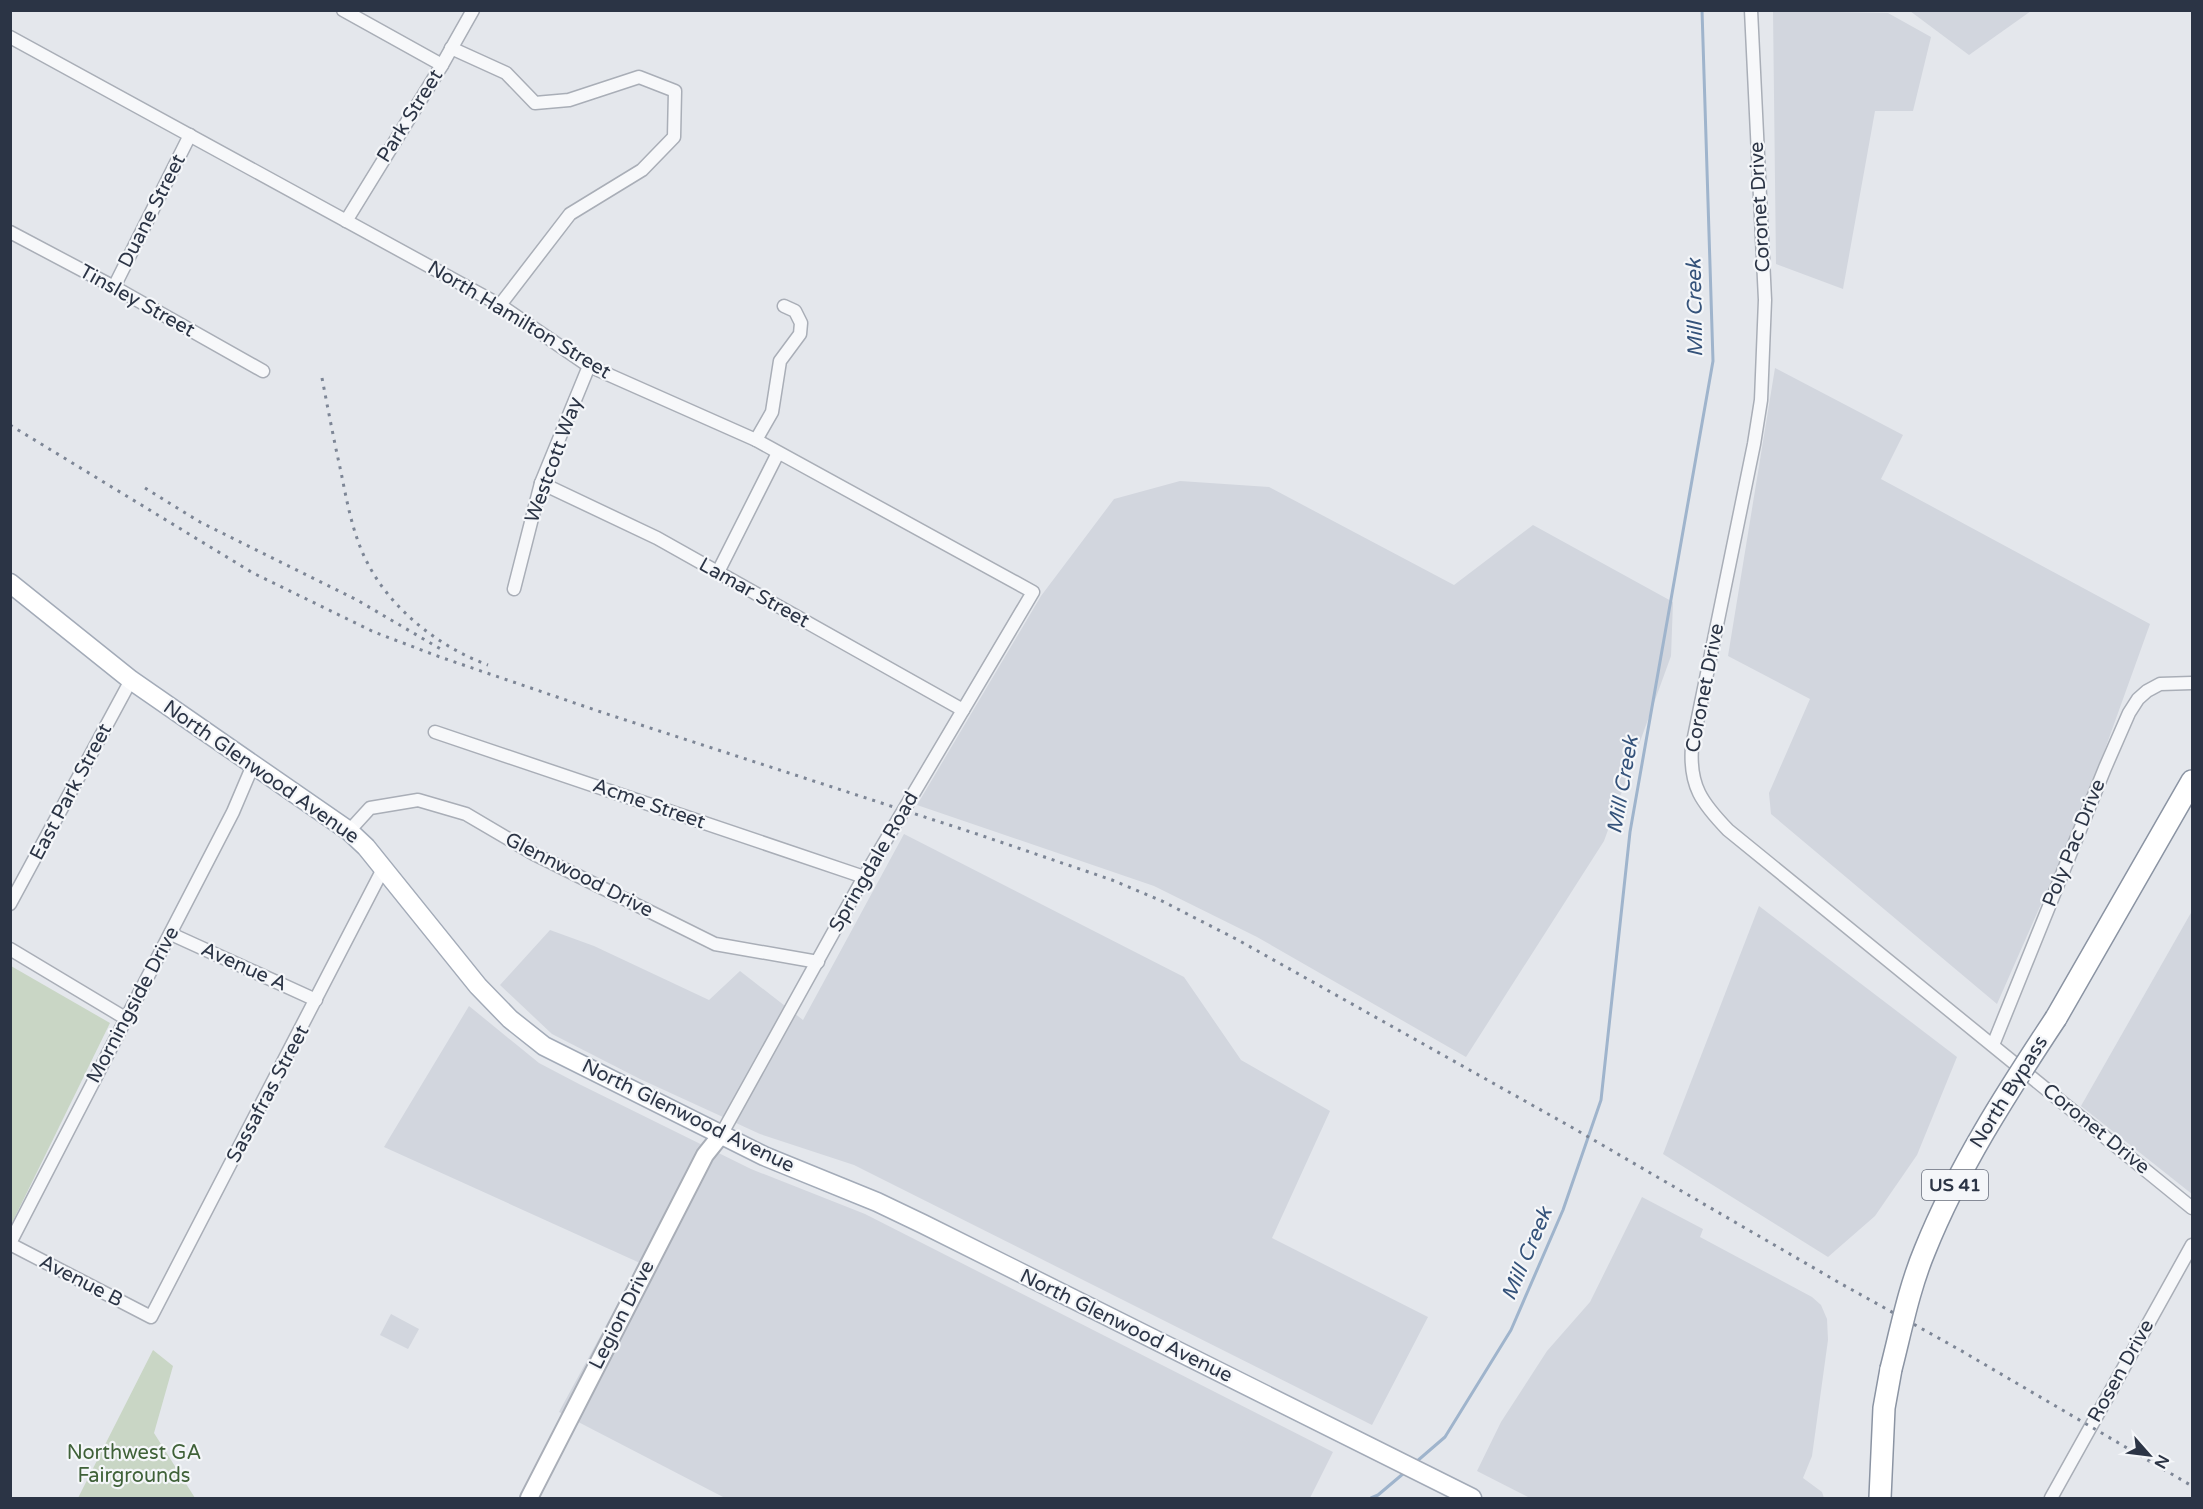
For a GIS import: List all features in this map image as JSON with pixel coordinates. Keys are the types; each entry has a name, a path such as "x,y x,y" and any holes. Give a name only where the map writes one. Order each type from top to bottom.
{"highway":[{"name":"North Bypass","path":"1880,1498 1884,1408 1891,1369 1924,1251 1964,1166 2056,1018 2193,781"}],"main road":[{"name":"North Glenwood Avenue","path":"10,583 131,680 349,831 366,847 478,986 510,1019 544,1046 764,1156 877,1202 1471,1498"}],"street":[{"path":"343,10 442,64"},
{"name":"Park Street","path":"346,221 442,64 472,10"},
{"name":"Coronet Drive","path":"1751,10 1765,300 1761,400 1692,747 1690,767 1695,785 1710,812 1728,830 2193,1208"},
{"name":"North Hamilton Street","path":"10,37 500,305 589,366 756,440 1033,592"},
{"path":"451,48 506,73 535,103 569,100 639,77 675,91 674,137 642,170 570,214 500,305"},
{"name":"Duane Street","path":"114,287 190,135"},
{"name":"Tinsley Street","path":"10,232 114,287 263,371"},
{"path":"756,440 772,412 780,361 800,334 801,323 795,311 784,306"},
{"name":"Westcott Way","path":"514,589 541,483 589,366"},
{"path":"718,572 778,453"},
{"name":"Lamar Street","path":"541,483 657,538 963,710"},
{"name":"Springdale Road","path":"721,1135 864,876 1033,592"},
{"name":"East Park Street","path":"10,904 131,680"},
{"name":"Poly Pac Drive","path":"1993,1045 2129,713 2138,699 2160,684 2193,683"},
{"name":"Acme Street","path":"435,732 864,876"},
{"name":"Morningside Drive","path":"10,1244 233,812 253,765"},
{"name":"Glennwood Drive","path":"349,831 370,808 418,800 466,814 534,854 715,944 818,962"},
{"name":"Sassafras Street","path":"151,1317 383,869"},
{"name":"Avenue A","path":"171,934 316,1000"},
{"path":"10,949 125,1018"},
{"name":"Legion Drive","path":"529,1498 705,1155 721,1135"},
{"name":"Avenue B","path":"10,1244 151,1317"},
{"name":"Rosen Drive","path":"2051,1498 2193,1245"}],"shaded area":[{"path":"1773,11 1888,13 1931,37 1913,111 1875,111 1843,289 1776,264"},
{"path":"1910,11 2031,11 1969,55"},
{"path":"1775,368 1903,435 1881,479 2150,624 2086,802 1997,1004 1771,814 1769,793 1810,699 1728,656"},
{"path":"1180,481 1269,487 1454,585 1533,525 1673,602 1671,656 1604,841 1466,1057 1257,937 1154,886 917,805 1041,596 1114,499"},
{"path":"904,834 1184,977 1241,1060 1330,1111 1272,1238 1428,1317 1372,1425 854,1165 760,1134 640,1079 552,1034 500,985 550,930 594,946 709,1000 740,971 803,1020"},
{"path":"1759,906 1957,1057 1917,1155 1875,1216 1828,1257 1663,1154"},
{"path":"2192,911 2192,1194 2081,1106"},
{"path":"469,1006 539,1063 579,1084 751,1169 865,1214 1333,1452 1310,1498 725,1498 559,1412 640,1263 384,1147"},
{"path":"1642,1197 1703,1229 1700,1237 1812,1297 1821,1305 1827,1319 1828,1340 1812,1456 1803,1478 1822,1492 1824,1498 1530,1498 1477,1471 1501,1422 1547,1351 1590,1302"},
{"path":"391,1314 419,1329 408,1349 380,1335"}],"green space":[{"path":"10,966 110,1023 11,1225"},
{"name":"Northwest GA Fairgrounds","path":"153,1350 173,1366 154,1433 195,1498 78,1498"}],"waterway":[{"name":"Mill Creek","path":"1416,1462 1445,1437 1511,1330 1563,1210 1601,1100 1630,832 1713,361 1702,10"},
{"name":"Mill Creek","path":"1371,1498 1378,1495 1404,1473"}],"railway":[{"path":"322,378 351,519 368,564 390,597 419,625 452,648 488,665"},
{"path":"10,425 253,573 374,632 604,713 1112,880 1162,901 1238,940 1573,1128 2192,1486"},
{"path":"145,488 200,522 357,600 444,651"}]}
